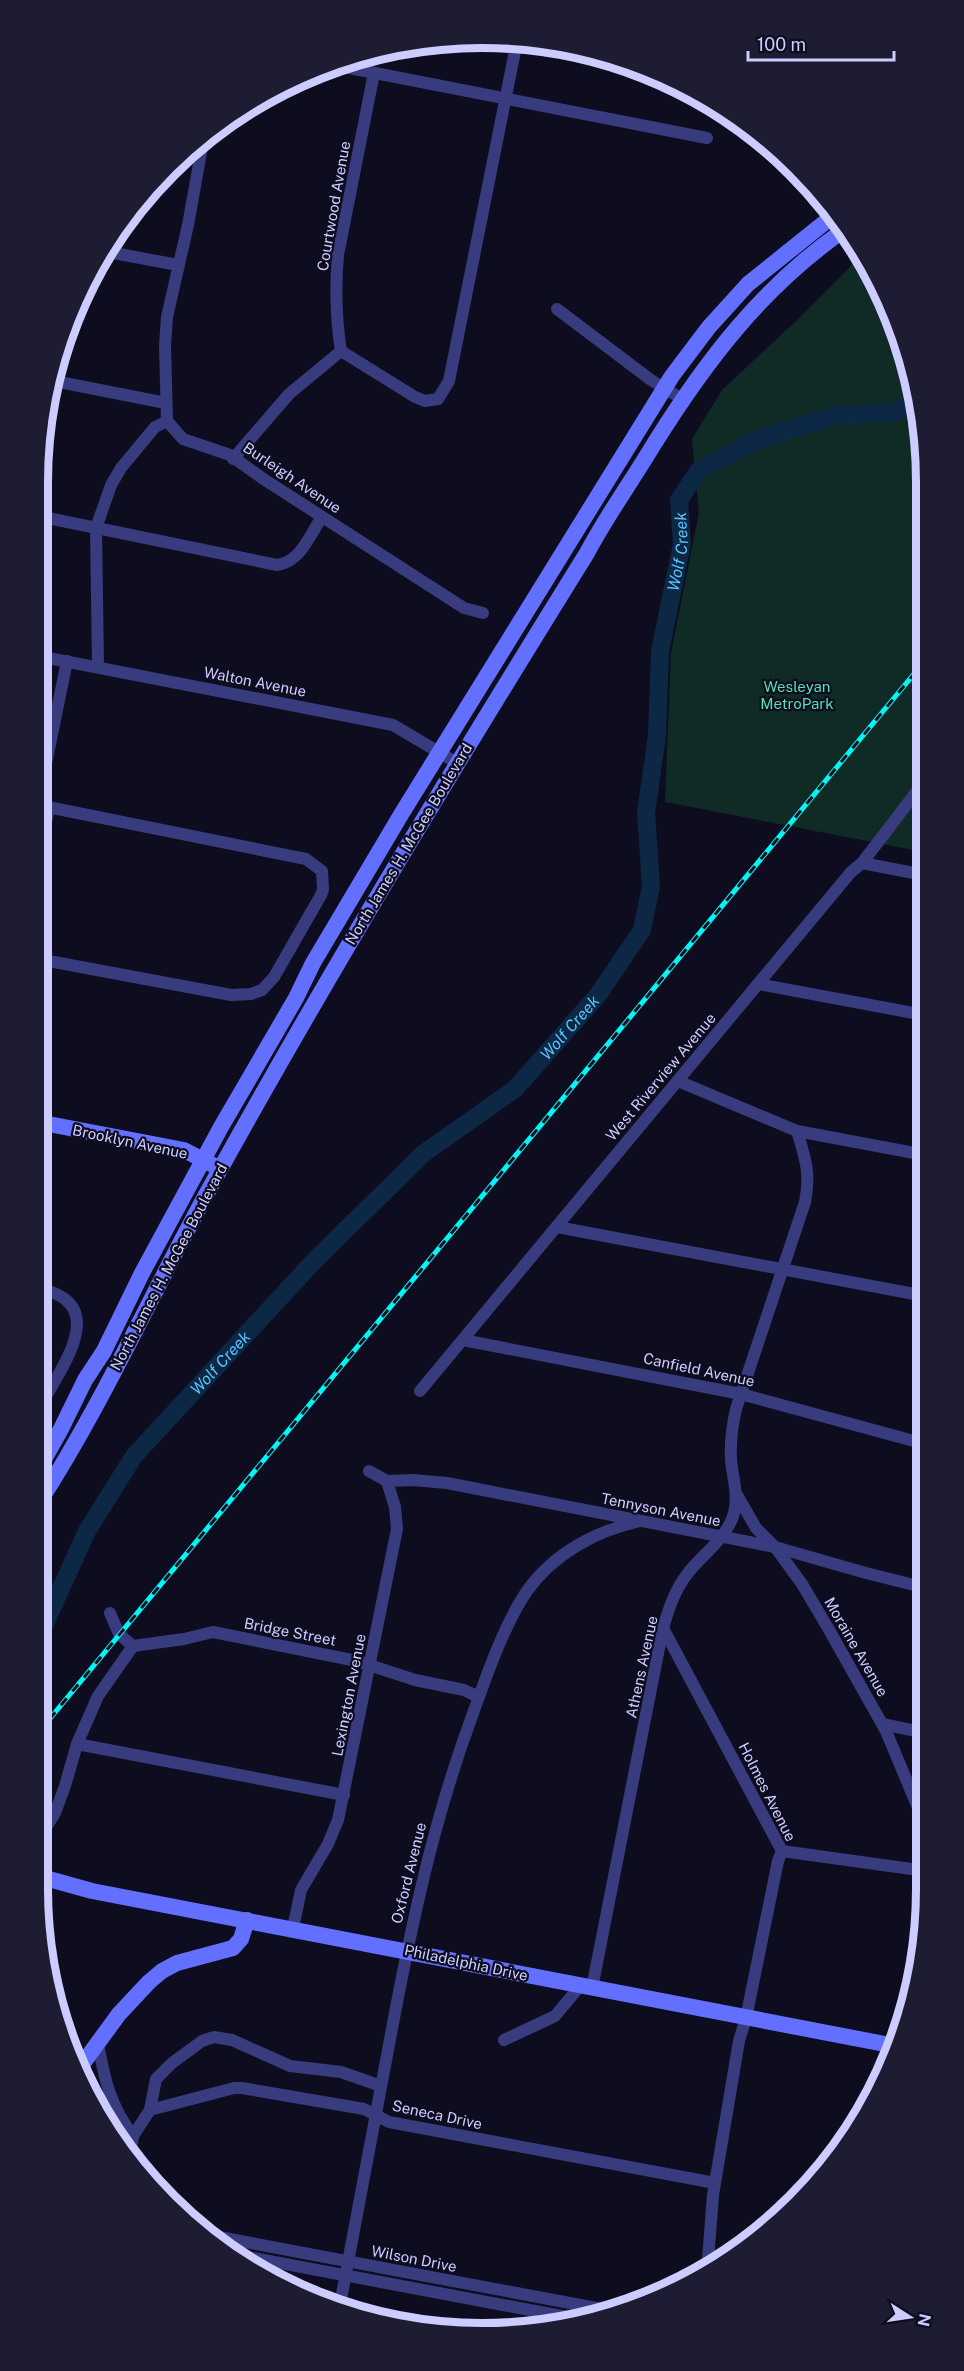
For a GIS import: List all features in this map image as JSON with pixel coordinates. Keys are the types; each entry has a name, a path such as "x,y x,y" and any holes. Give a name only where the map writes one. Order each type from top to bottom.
{"main road":[{"name":"North James H. McGee Boulevard","path":"48,1452 238,1096 296,998 319,953 439,752 664,388 709,327 748,284 828,220"},
{"name":"North James H. McGee Boulevard","path":"48,1488 113,1373 220,1169 384,883 582,562 607,516 706,365 750,312 773,289 838,235"},
{"name":"Brooklyn Avenue","path":"48,1124 184,1150 220,1169"},
{"name":"Philadelphia Drive","path":"48,1879 92,1891 887,2044"},
{"path":"84,2062 119,2014 162,1971 194,1957 233,1948 241,1939 247,1920"}],"street":[{"path":"233,459 289,394 341,351 415,397 429,401 438,399 448,381 515,50"},
{"path":"351,68 707,138"},
{"name":"Courtwood Avenue","path":"341,351 336,305 338,255 374,73"},
{"path":"98,666 96,528 111,485 121,468 155,427 167,421 165,331 201,152"},
{"path":"114,253 178,265"},
{"path":"557,309 682,399"},
{"path":"60,382 166,403"},
{"name":"Burleigh Avenue","path":"167,421 183,439 230,455 464,608 483,613"},
{"path":"48,518 277,565 291,561 297,555 322,517"},
{"name":"Walton Avenue","path":"48,658 393,725 457,763"},
{"path":"48,766 67,661"},
{"name":"West Riverview Avenue","path":"420,1391 851,872 862,863 916,792"},
{"path":"48,806 306,859 322,871 323,890 269,983 262,990 243,996 48,961"},
{"path":"862,863 916,873"},
{"path":"758,984 916,1014"},
{"path":"678,1081 797,1131 916,1153"},
{"name":"Athens Avenue","path":"586,1987 663,1628 678,1587 731,1521 737,1495 731,1458 736,1409 808,1186 808,1166 797,1131"},
{"path":"557,1227 916,1294"},
{"path":"48,1291 61,1295 75,1312 78,1325 75,1341 48,1391"},
{"name":"Canfield Avenue","path":"463,1340 741,1394 916,1442"},
{"path":"369,1471 387,1481"},
{"name":"Tennyson Avenue","path":"387,1481 413,1480 447,1483 775,1547 916,1585"},
{"name":"Lexington Avenue","path":"293,1928 301,1890 328,1844 338,1820 344,1795 397,1529 395,1507 387,1481"},
{"name":"Moraine Avenue","path":"737,1495 756,1528 775,1547 802,1584 882,1724 916,1804"},
{"name":"Oxford Avenue","path":"341,2300 407,1950 435,1830 479,1697 518,1606 544,1570 582,1542 614,1527 640,1521"},
{"path":"48,1824 55,1813 77,1744 98,1696 133,1646 119,1634 110,1613"},
{"name":"Holmes Avenue","path":"663,1628 782,1851 739,2042 715,2183 709,2259"},
{"name":"Bridge Street","path":"133,1646 184,1639 213,1632 357,1661 414,1680 464,1690 479,1697"},
{"path":"882,1724 916,1731"},
{"path":"77,1744 344,1795"},
{"path":"782,1851 916,1870"},
{"path":"504,2040 555,2016 586,1987"},
{"path":"132,2145 133,2136 150,2110 156,2079 172,2063 202,2041 214,2037 232,2040 290,2066 341,2072 381,2086"},
{"path":"98,2044 110,2098 118,2116 133,2136"},
{"name":"Seneca Drive","path":"150,2110 225,2090 242,2088 364,2109 389,2122 715,2183"},
{"path":"119,2126 133,2136"},
{"name":"Wilson Drive","path":"225,2238 595,2308"},
{"name":"Wilson Drive","path":"254,2258 561,2316"}],"green space":[{"name":"Wesleyan MetroPark","path":"855,260 883,316 901,370 912,425 916,482 916,850 665,802 671,653 699,512 692,439 722,390"}],"waterway":[{"name":"Wolf Creek","path":"48,1617 87,1531 134,1456 313,1262 424,1153 515,1089 598,995 642,930 651,886 646,813 657,736 660,651 682,544 679,500 699,470 759,439 839,415 893,413 909,405"}],"railway":[{"path":"48,1721 916,671"}]}
